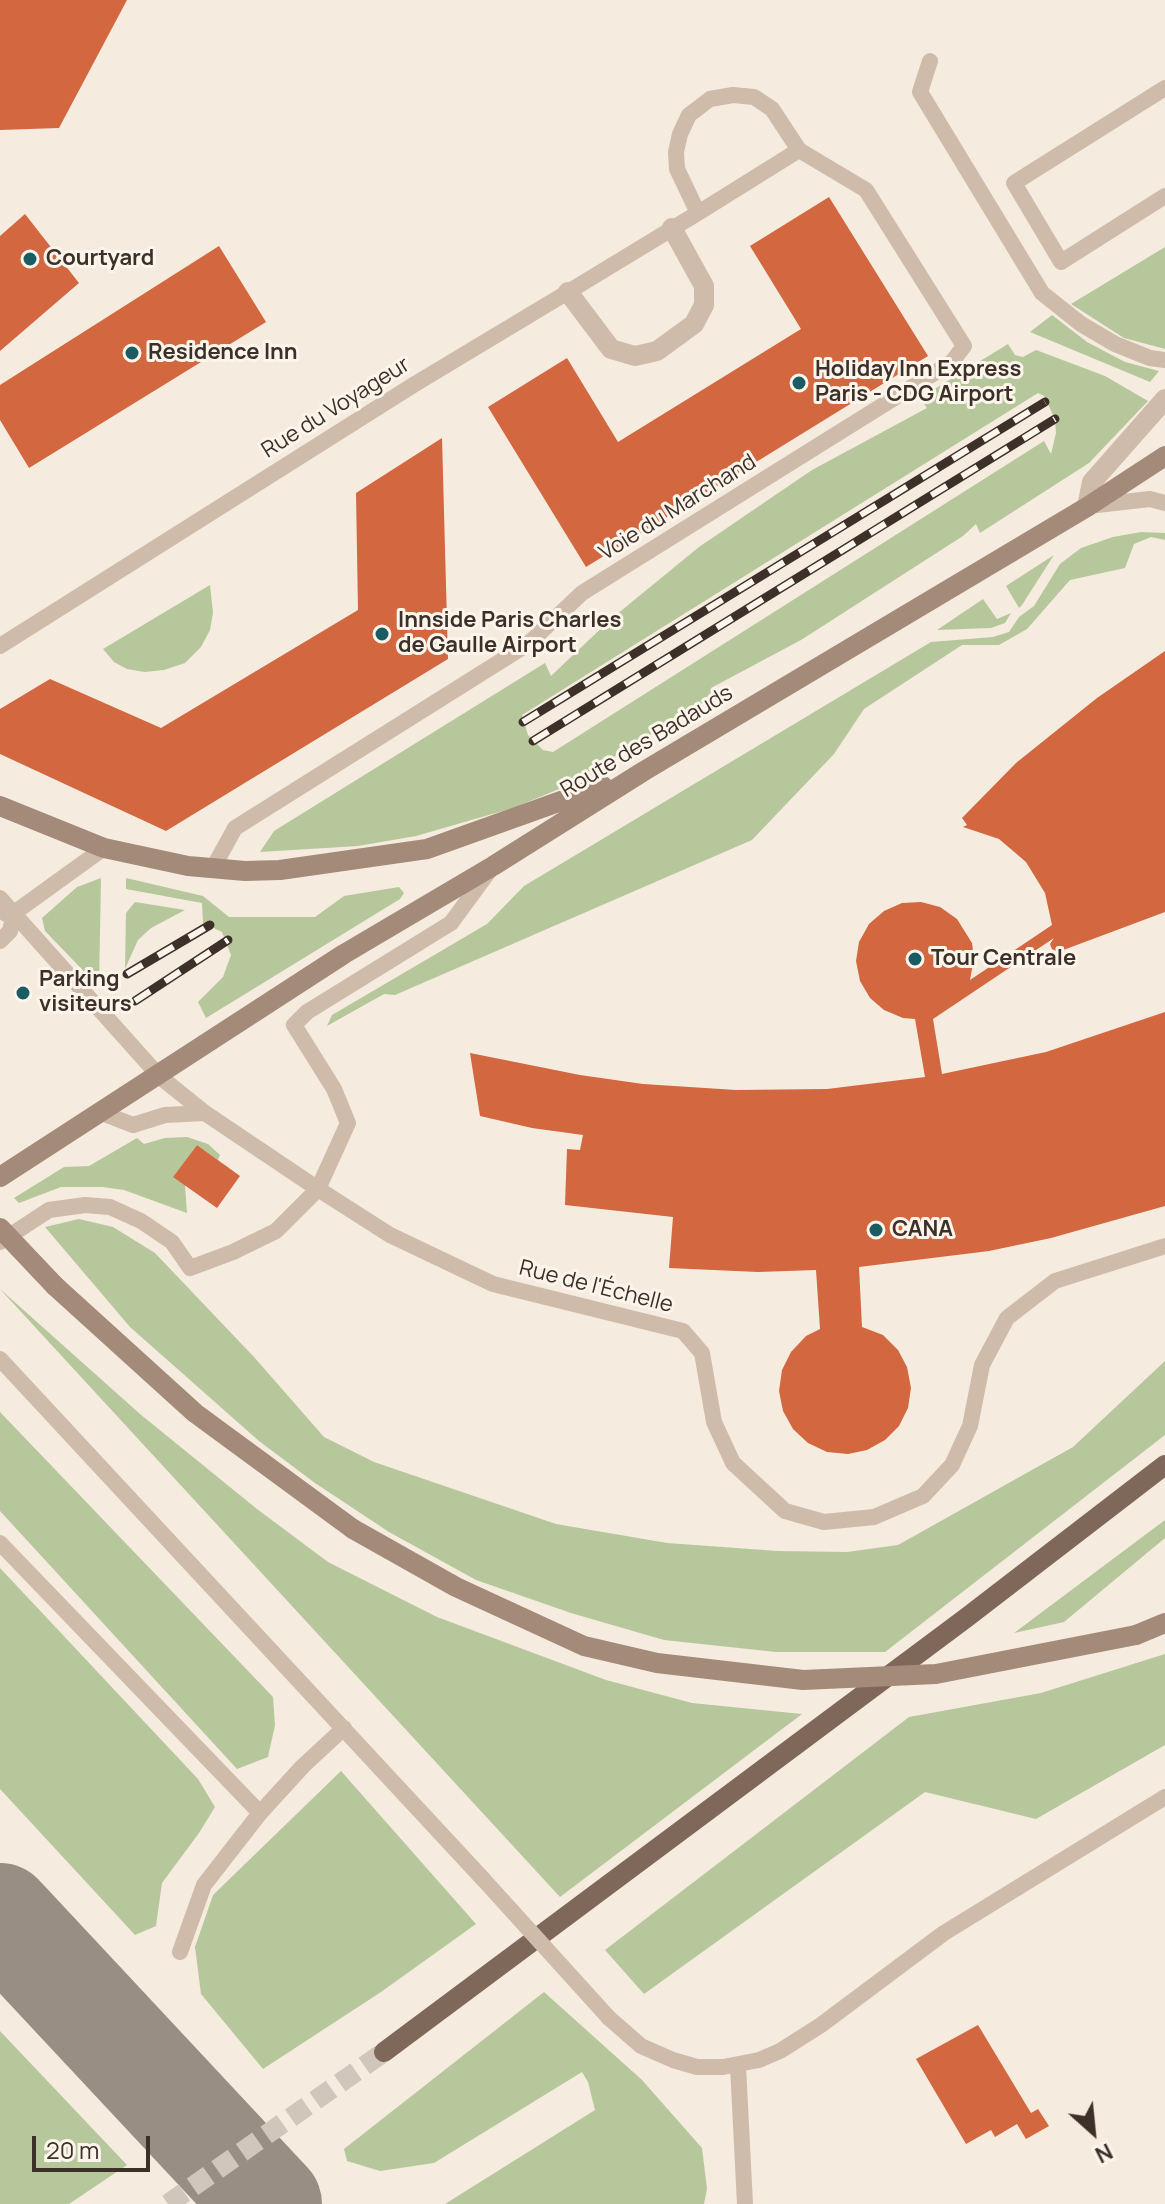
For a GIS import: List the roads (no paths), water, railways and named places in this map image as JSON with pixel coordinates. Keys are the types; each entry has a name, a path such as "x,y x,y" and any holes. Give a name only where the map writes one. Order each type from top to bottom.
{"main road":[{"name":"Route des Badauds","path":"0,1177 344,954 1087,507 1165,456"},
{"path":"0,806 104,848 188,866 245,871 280,870 427,849 644,771"},
{"path":"0,1228 55,1286 195,1413 353,1529 456,1587 584,1646 657,1663 803,1680 936,1674 1136,1635 1165,1623"},
{"path":"384,2052 966,1618 1165,1465"}],"street":[{"path":"568,292 611,349 635,356 657,351 694,324 704,305 704,286 672,228"},
{"path":"1087,507 1092,482 1165,399"}],"lane":[{"path":"930,61 920,92 1042,293 1081,324 1115,344 1150,358 1165,360"},
{"path":"1165,88 1014,183 1061,262 1165,196"},
{"path":"698,213 677,169 676,152 689,115 710,99 733,95 754,97 772,109 799,150"},
{"name":"Rue du Voyageur","path":"0,646 415,384 799,150"},
{"name":"Voie du Marchand","path":"213,868 235,828 528,644 582,593 952,362 964,346 866,190 799,150"},
{"path":"1087,507 1150,499 1165,503"},
{"path":"0,941 10,931 7,914 104,848"},
{"path":"0,1242 49,1210 85,1205 110,1207 141,1221 172,1242 190,1268 276,1231 318,1189 348,1123 334,1089 294,1025 307,1012 451,923 493,866"},
{"name":"Rue de l'Échelle","path":"0,898 7,914 159,1076 205,1113 390,1235 493,1284 683,1331 702,1353 714,1422 733,1463 785,1511 824,1522 874,1517 923,1496 952,1465 970,1426 982,1365 1007,1318 1055,1281 1165,1246"},
{"path":"102,1113 133,1125 165,1115 205,1113"},
{"path":"0,1359 609,2018 641,2046 673,2060 697,2067 738,2066 780,2051 821,2025 944,1933 1165,1797"},
{"path":"0,1543 260,1813"},
{"path":"180,1952 204,1885 260,1813 303,1766 344,1728"},
{"path":"738,2066 745,2204"}],"tunnel":[{"path":"168,2204 384,2052"}],"railway":[{"path":"523,722 1045,402"},
{"path":"533,741 1055,419"},
{"path":"127,974 210,925"},
{"path":"135,1001 228,940"}],"place":[{"name":"Courtyard","path":"30,259"},
{"name":"Residence Inn","path":"132,353"},
{"name":"Holiday Inn Express Paris - CDG Airport","path":"799,383"},
{"name":"Innside Paris Charles de Gaulle Airport","path":"382,634"},
{"name":"Tour Centrale","path":"915,959"},
{"name":"Parking visiteurs","path":"23,993"},
{"name":"CANA","path":"876,1230"}]}
